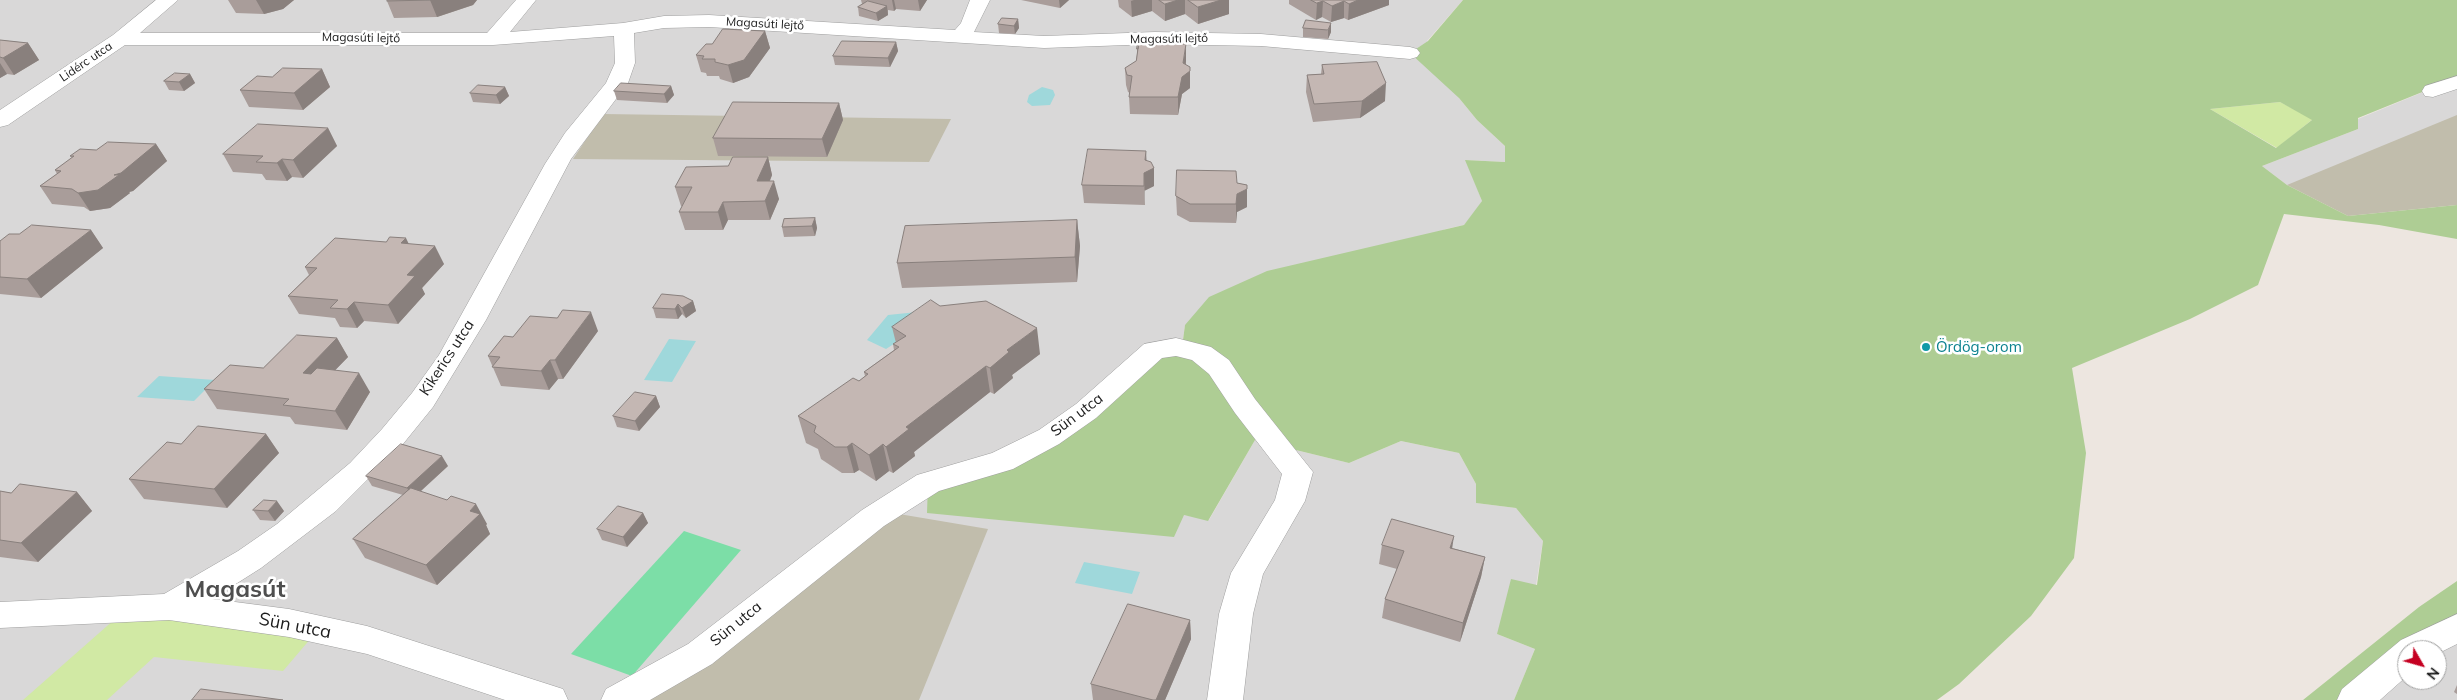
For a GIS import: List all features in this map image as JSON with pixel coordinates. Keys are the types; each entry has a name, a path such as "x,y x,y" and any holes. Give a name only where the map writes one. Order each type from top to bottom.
{"street":[{"name":"Lidérc utca","path":"0,120 120,39 168,0"},
{"path":"492,39 526,0"},
{"path":"959,38 970,24 980,0"},
{"name":"Magasúti lejtő","path":"120,39 492,39 622,29 664,22 709,21 1044,42 1155,38 1261,40 1410,53"},
{"name":"Kikerics utca","path":"169,607 204,589 247,562 358,476 402,426 448,362 511,251 545,182 573,139 620,76 625,62 622,29"},
{"path":"2433,90 2457,82"},
{"name":"Sün utca","path":"618,700 700,654 820,557 880,513 928,483 1002,461 1049,437 1086,411 1154,350 1176,347 1201,354 1219,367 1246,406 1298,472 1290,501 1247,573 1236,614 1225,700"},
{"name":"Sün utca","path":"0,616 169,607 289,623 367,640 550,700"},
{"path":"2433,640 2457,628"},
{"path":"2355,700 2397,664"}],"shaded area":[{"path":"0,0 1463,0 1427,41 1459,98 1477,120 1505,146 1506,162 1466,160 1482,201 1476,212 1464,225 1446,229 1185,325 1183,340 1154,350 1184,515 1209,520 1255,440 1349,463 1401,441 1459,453 1476,484 1476,503 1516,508 1543,541 1536,585 1497,634 1535,649 1514,700 0,700"},
{"path":"2457,78 2457,205 2287,185 2262,166 2358,129 2358,119"},
{"path":"603,114 951,119 929,162 573,159"},
{"path":"2457,115 2457,205 2348,216 2287,185"},
{"path":"899,514 988,529 919,700 641,700"},
{"path":"2457,627 2457,700 2355,700 2397,664 2397,690 2447,690 2446,640"}],"green space":[{"path":"1463,0 2457,0 2457,78 2358,118 2358,129 2262,166 2287,185 2348,216 2457,205 2457,239 2379,225 2284,214 2258,285 2190,319 2072,368 2086,453 2074,558 2031,616 1959,684 1937,700 1514,700 1535,649 1497,634 1511,579 1537,585 1543,541 1516,508 1476,503 1476,484 1459,453 1401,441 1349,463 1255,440 1208,521 1184,515 1174,537 927,513 928,483 1002,461 1154,350 1183,340 1185,325 1209,297 1267,271 1464,225 1482,201 1465,160 1505,162 1505,146 1477,120 1459,98 1410,53 1428,41","holes":["2280,102 2312,120 2276,148 2210,109"]},
{"path":"2280,102 2313,119 2277,148 2210,109"},
{"path":"684,531 741,550 632,676 571,654"},
{"path":"2457,581 2457,627 2429,640 2397,640 2397,660 2355,700 2303,700 2419,607"},
{"path":"181,615 312,637 283,671 154,657 107,700 23,700 115,619"}],"water":[{"path":"1042,87 1053,90 1055,95 1050,105 1032,106 1027,102 1029,95"},
{"path":"917,312 926,323 886,349 867,340 888,315"},
{"path":"669,339 696,341 672,382 644,380"},
{"path":"159,376 215,380 194,401 137,397"},
{"path":"1084,562 1140,572 1132,594 1075,583"}],"building":[{"path":"388,0 431,0 387,1"},
{"path":"1159,0 1178,0 1165,4"},
{"path":"1188,0 1221,0 1198,7"},
{"path":"1311,0 1358,0 1349,4 1344,1 1332,6 1323,1 1317,3"},
{"path":"868,1 887,6 876,13 858,7"},
{"path":"1002,18 1018,19 1014,26 998,24"},
{"path":"1306,20 1331,23 1328,30 1303,28"},
{"path":"723,29 765,31 744,60 728,65 715,62 715,59 702,59 704,56 696,55 706,44 712,44"},
{"path":"0,40 28,43 3,58 0,57"},
{"path":"842,41 896,42 888,58 833,56"},
{"path":"1138,42 1154,42 1153,44 1139,44 1137,49"},
{"path":"1139,44 1186,44 1183,63 1190,67 1190,71 1182,77 1178,97 1129,97 1132,76 1127,75 1125,68 1136,61"},
{"path":"1377,62 1386,83 1362,101 1314,104 1307,75 1324,74 1322,65"},
{"path":"283,68 322,69 294,93 240,90 257,76 272,77"},
{"path":"175,73 190,74 179,82 164,81"},
{"path":"621,83 671,86 664,94 614,91"},
{"path":"478,85 505,87 496,95 470,93"},
{"path":"733,102 839,103 822,139 713,138"},
{"path":"258,124 328,128 293,160 282,159 277,163 256,162 263,156 223,154"},
{"path":"108,142 156,144 121,173 114,175 119,175 98,190 78,193 72,189 40,186 61,171 55,170 74,156 70,156 80,149 96,150"},
{"path":"1088,149 1146,151 1145,160 1151,162 1154,168 1144,173 1144,186 1082,185"},
{"path":"733,157 768,157 757,181 774,181 765,201 723,202 718,212 679,212 692,187 675,187 686,167 728,166"},
{"path":"1177,170 1236,171 1237,183 1247,185 1247,189 1237,194 1236,204 1190,204 1176,196"},
{"path":"815,218 812,226 782,227 784,219"},
{"path":"1077,220 1075,257 897,263 905,226"},
{"path":"32,225 91,230 27,279 0,277 0,241 9,234 19,234"},
{"path":"390,237 406,238 401,243 435,246 407,275 415,276 388,305 354,302 347,309 330,308 338,300 288,296 317,268 305,267 335,238 386,242"},
{"path":"662,294 683,296 693,301 682,308 678,304 675,309 653,308"},
{"path":"931,300 940,306 986,301 1037,328 1007,350 1009,352 990,368 986,366 906,427 909,429 886,447 883,444 869,455 852,443 847,447 835,447 814,432 816,426 798,416 853,378 859,381 868,374 864,372 899,347 893,344 906,336 892,327"},
{"path":"563,310 591,312 555,360 550,360 541,371 492,367 500,357 488,356 504,336 513,337 530,316 557,318"},
{"path":"297,335 337,338 303,373 311,374 317,368 359,373 335,411 283,405 289,399 204,389 230,365 263,368"},
{"path":"635,392 656,396 635,421 613,416"},
{"path":"198,426 266,434 214,489 129,479 167,442 181,444"},
{"path":"401,444 442,456 407,488 366,476"},
{"path":"20,484 77,492 21,543 0,540 0,491 11,493"},
{"path":"411,488 447,500 451,496 476,504 470,511 480,514 426,565 353,539"},
{"path":"264,500 277,501 268,511 253,510"},
{"path":"618,506 643,513 623,537 597,529"},
{"path":"1392,519 1454,536 1450,548 1485,557 1463,623 1385,599 1404,551 1382,545"},
{"path":"1128,604 1190,620 1156,700 1091,684"},
{"path":"201,689 283,700 192,700"}],"place":[{"name":"Ördög-orom","path":"1926,347"}],"district":[{"name":"Magasút","path":"235,590"}]}
